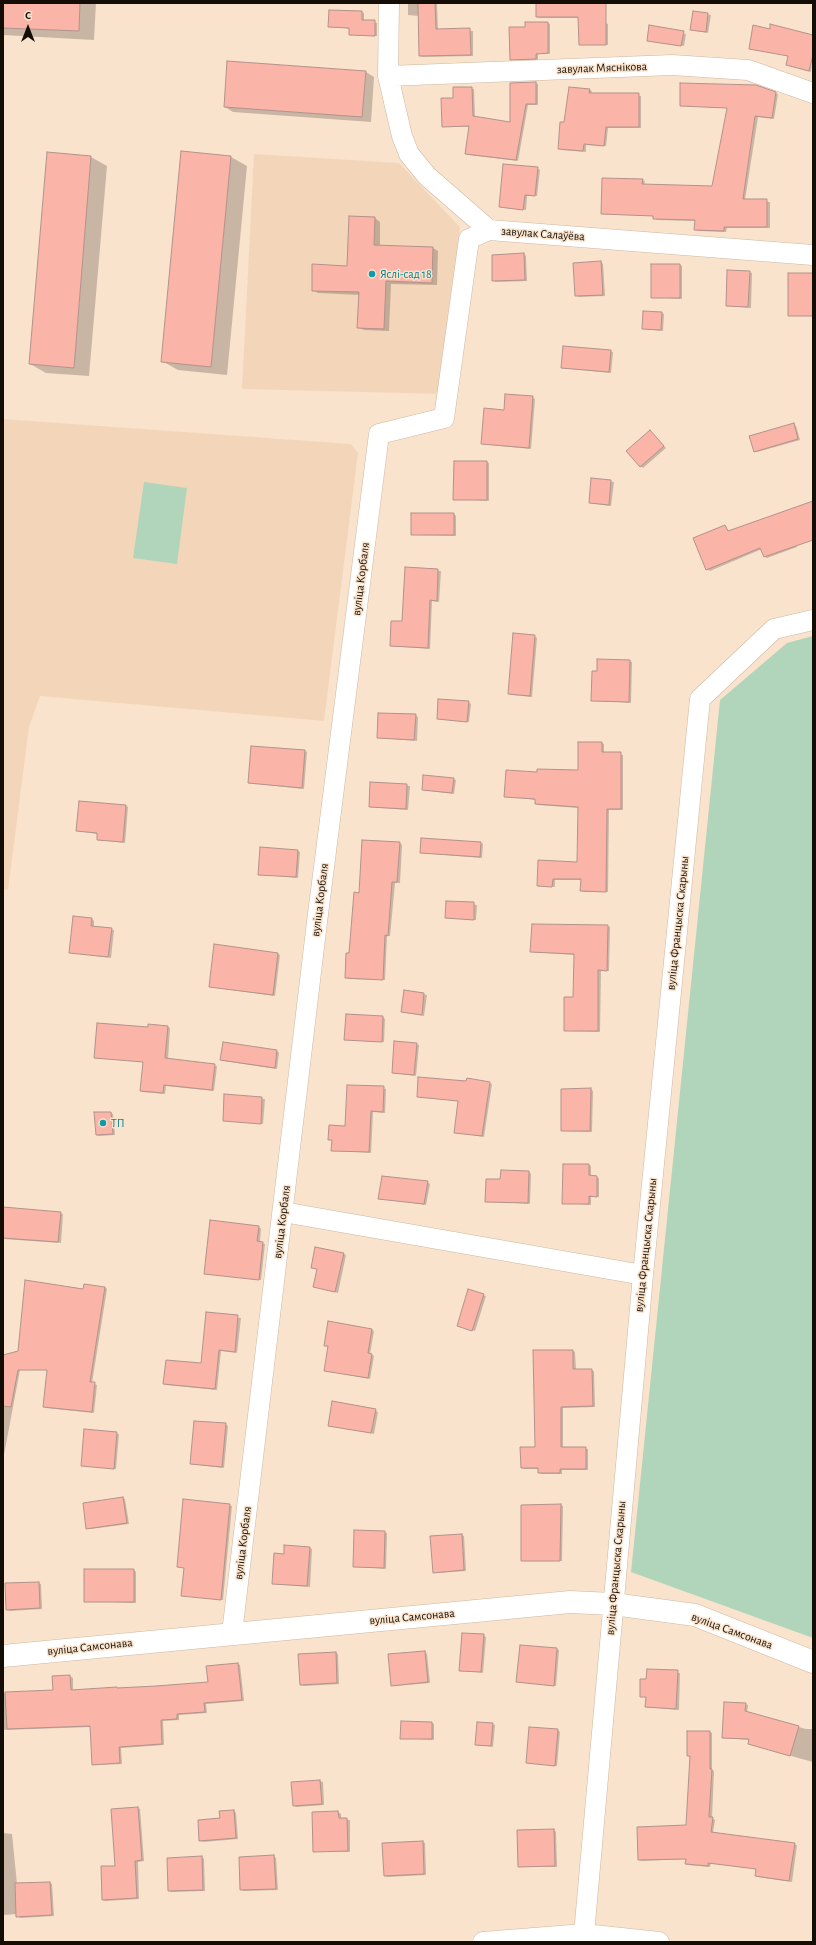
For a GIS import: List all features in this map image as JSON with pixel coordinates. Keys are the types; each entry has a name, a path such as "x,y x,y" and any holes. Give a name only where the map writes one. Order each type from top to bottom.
{"street":[{"name":"завулак Салаўёва","path":"390,3 388,76 402,136 409,154 427,176 489,230 813,255"},
{"name":"завулак Мяснікова","path":"388,76 672,65 748,70 813,93"},
{"name":"вуліца Корбаля","path":"232,1633 317,922 379,434 444,418 469,240 489,230"},
{"name":"вуліца Францыска Скарыны","path":"584,1934 643,1275 700,699 774,629 813,620"},
{"path":"283,1212 643,1275"},
{"name":"вуліца Самсонава","path":"3,1656 570,1602 613,1604 695,1615 813,1662"},
{"path":"483,1942 584,1934 659,1942"}],"shaded area":[{"path":"254,154 399,163 460,227 442,394 242,389"},
{"path":"3,419 351,444 358,453 324,721 40,696 29,727 8,890 3,889"}],"green space":[{"path":"144,482 187,488 177,564 133,558"},
{"path":"813,636 813,1638 631,1572 720,700 787,643"}],"building":[{"path":"3,3 80,3 79,31 3,28"},
{"path":"418,3 435,3 436,29 470,28 471,55 419,56"},
{"path":"536,3 606,3 606,45 579,45 578,17 536,17"},
{"path":"329,10 362,11 362,20 375,20 375,36 349,35 349,28 328,27"},
{"path":"693,11 708,13 706,32 690,30"},
{"path":"525,22 548,22 548,53 536,54 536,59 510,60 509,27 525,27"},
{"path":"770,24 813,35 813,55 809,71 786,65 788,56 749,49 753,25 770,29"},
{"path":"649,25 684,31 681,46 647,41"},
{"path":"227,61 366,71 362,117 224,107"},
{"path":"536,82 536,104 526,104 516,160 465,154 469,126 442,127 441,98 453,98 453,87 472,87 473,116 510,122 510,83"},
{"path":"680,83 756,85 776,92 772,118 755,116 743,199 767,199 767,227 724,227 724,231 694,230 695,220 653,219 653,216 601,214 602,178 643,179 642,184 712,186 727,108 680,106"},
{"path":"569,87 590,89 589,93 639,93 639,127 606,127 604,146 584,144 583,151 558,149 560,122 564,122"},
{"path":"181,151 231,156 211,367 161,362"},
{"path":"47,152 91,156 74,368 29,364"},
{"path":"503,164 538,167 535,196 525,195 523,210 499,207"},
{"name":"Яслі-сад 18","path":"349,216 375,217 374,245 433,247 432,283 386,281 384,329 357,328 359,292 312,291 312,264 347,266"},
{"path":"524,253 525,280 492,281 492,255"},
{"path":"601,261 603,295 575,296 573,263"},
{"path":"651,264 680,264 680,298 651,298"},
{"path":"727,270 750,271 748,307 726,306"},
{"path":"788,273 813,273 813,316 788,316"},
{"path":"643,311 662,312 661,330 642,329"},
{"path":"563,346 611,350 609,372 561,368"},
{"path":"505,394 533,396 529,448 481,444 484,408 504,410"},
{"path":"794,423 798,439 754,452 749,436"},
{"path":"650,430 664,446 640,467 626,451"},
{"path":"454,461 487,461 487,500 453,500"},
{"path":"591,478 611,480 609,505 589,503"},
{"path":"813,501 813,540 764,557 760,548 706,570 693,538 725,525 728,531"},
{"path":"411,513 454,513 454,535 411,535"},
{"path":"405,567 438,569 437,601 430,600 428,648 390,646 391,621 402,621"},
{"path":"513,633 535,635 530,696 508,694"},
{"path":"597,659 630,660 629,702 591,701 592,671 597,671"},
{"path":"438,699 469,701 467,722 437,719"},
{"path":"378,713 416,714 414,740 377,738"},
{"path":"578,742 602,742 602,752 621,752 621,809 607,809 606,892 580,891 581,879 553,879 552,887 537,886 538,860 577,862 578,807 535,804 535,799 504,797 506,770 537,772 537,769 578,770"},
{"path":"251,746 305,750 302,788 248,783"},
{"path":"423,775 454,778 452,793 422,790"},
{"path":"370,782 407,784 406,809 369,807"},
{"path":"79,801 126,805 123,842 97,840 97,833 76,831"},
{"path":"421,838 481,842 480,857 420,853"},
{"path":"362,840 400,842 397,882 392,882 388,936 385,935 383,980 345,978 346,953 349,953 354,892 359,893"},
{"path":"260,847 298,850 296,877 258,875"},
{"path":"446,901 474,902 474,920 445,918"},
{"path":"73,916 92,918 91,926 112,928 108,957 69,953"},
{"path":"532,924 608,925 607,971 598,970 598,1031 564,1031 564,997 573,997 574,954 530,952"},
{"path":"214,944 278,953 273,995 209,987"},
{"path":"404,990 424,993 422,1015 401,1012"},
{"path":"346,1014 383,1016 382,1042 344,1040"},
{"path":"97,1023 148,1027 148,1024 168,1026 165,1058 215,1064 212,1090 164,1085 163,1093 140,1091 143,1062 94,1058"},
{"path":"394,1041 417,1043 414,1075 392,1073"},
{"path":"223,1042 277,1050 275,1068 220,1060"},
{"path":"418,1077 466,1081 467,1078 490,1082 482,1136 454,1133 458,1101 417,1097"},
{"path":"347,1085 384,1086 383,1112 371,1111 369,1152 331,1151 332,1140 328,1140 329,1125 345,1126"},
{"path":"591,1088 590,1131 561,1131 561,1089"},
{"path":"224,1094 262,1097 261,1124 223,1121"},
{"name":"ТП","path":"94,1112 111,1112 113,1134 96,1135"},
{"path":"563,1164 589,1164 589,1175 597,1176 597,1197 589,1196 589,1204 562,1204"},
{"path":"501,1170 529,1171 528,1203 485,1202 486,1179 500,1179"},
{"path":"382,1176 428,1181 424,1204 378,1199"},
{"path":"3,1207 61,1212 58,1242 3,1238"},
{"path":"210,1220 259,1226 257,1241 263,1242 259,1280 204,1274"},
{"path":"315,1247 344,1253 335,1292 313,1287 317,1269 311,1268"},
{"path":"25,1280 83,1289 84,1284 105,1287 90,1382 95,1382 92,1412 43,1407 47,1370 18,1370 11,1407 3,1406 3,1355 18,1351"},
{"path":"468,1289 484,1294 472,1331 457,1326"},
{"path":"206,1312 238,1315 235,1352 219,1350 215,1389 163,1384 166,1360 201,1363"},
{"path":"328,1321 372,1329 368,1353 372,1354 368,1378 324,1371 328,1346 324,1346"},
{"path":"533,1350 573,1350 573,1369 592,1369 593,1406 561,1407 561,1447 586,1447 586,1469 560,1469 560,1473 538,1473 538,1468 521,1468 520,1447 535,1447"},
{"path":"332,1401 376,1409 371,1433 328,1426"},
{"path":"194,1421 226,1423 222,1467 190,1464"},
{"path":"84,1429 117,1432 114,1469 81,1466"},
{"path":"123,1497 127,1523 86,1529 83,1503"},
{"path":"183,1499 230,1504 221,1600 181,1596 184,1568 177,1567"},
{"path":"561,1504 560,1561 521,1561 521,1505"},
{"path":"354,1530 385,1531 384,1568 353,1567"},
{"path":"462,1534 464,1570 433,1573 430,1536"},
{"path":"284,1545 310,1547 307,1586 272,1584 274,1553 284,1554"},
{"path":"84,1569 134,1569 134,1602 84,1602"},
{"path":"39,1582 40,1608 6,1610 5,1583"},
{"path":"462,1633 484,1634 481,1672 459,1671"},
{"path":"520,1645 557,1648 554,1686 516,1682"},
{"path":"425,1651 428,1682 391,1686 388,1654"},
{"path":"336,1652 337,1683 300,1685 298,1654"},
{"path":"238,1663 242,1700 204,1703 205,1712 177,1714 177,1719 161,1720 162,1744 119,1747 120,1763 92,1765 90,1726 7,1729 5,1692 53,1690 52,1676 70,1675 71,1690 156,1686 208,1682 206,1666"},
{"path":"647,1669 678,1670 676,1709 645,1707 646,1697 640,1697 640,1679 646,1679"},
{"path":"724,1702 746,1703 745,1711 799,1726 790,1756 748,1744 749,1739 722,1738"},
{"path":"401,1721 432,1722 432,1739 400,1739"},
{"path":"477,1722 493,1723 491,1746 475,1745"},
{"path":"529,1727 558,1729 555,1766 526,1763"},
{"path":"687,1731 710,1731 710,1769 712,1769 709,1817 713,1817 711,1832 795,1843 789,1881 755,1876 756,1869 708,1863 708,1866 685,1864 686,1859 638,1860 637,1827 686,1825 690,1756 687,1756"},
{"path":"320,1780 322,1804 293,1806 291,1782"},
{"path":"138,1807 142,1860 135,1861 137,1898 102,1900 101,1866 115,1866 111,1809"},
{"path":"234,1810 236,1838 199,1841 198,1820 220,1818 219,1811"},
{"path":"338,1811 339,1818 347,1818 348,1851 313,1852 312,1812"},
{"path":"554,1829 555,1866 518,1867 517,1830"},
{"path":"423,1841 424,1874 384,1876 382,1843"},
{"path":"274,1855 276,1889 240,1890 239,1857"},
{"path":"202,1856 203,1890 168,1891 167,1858"},
{"path":"50,1882 52,1915 16,1917 15,1883"}],"place":[{"name":"Яслі-сад 18","path":"372,274"},
{"name":"ТП","path":"103,1123"}]}
